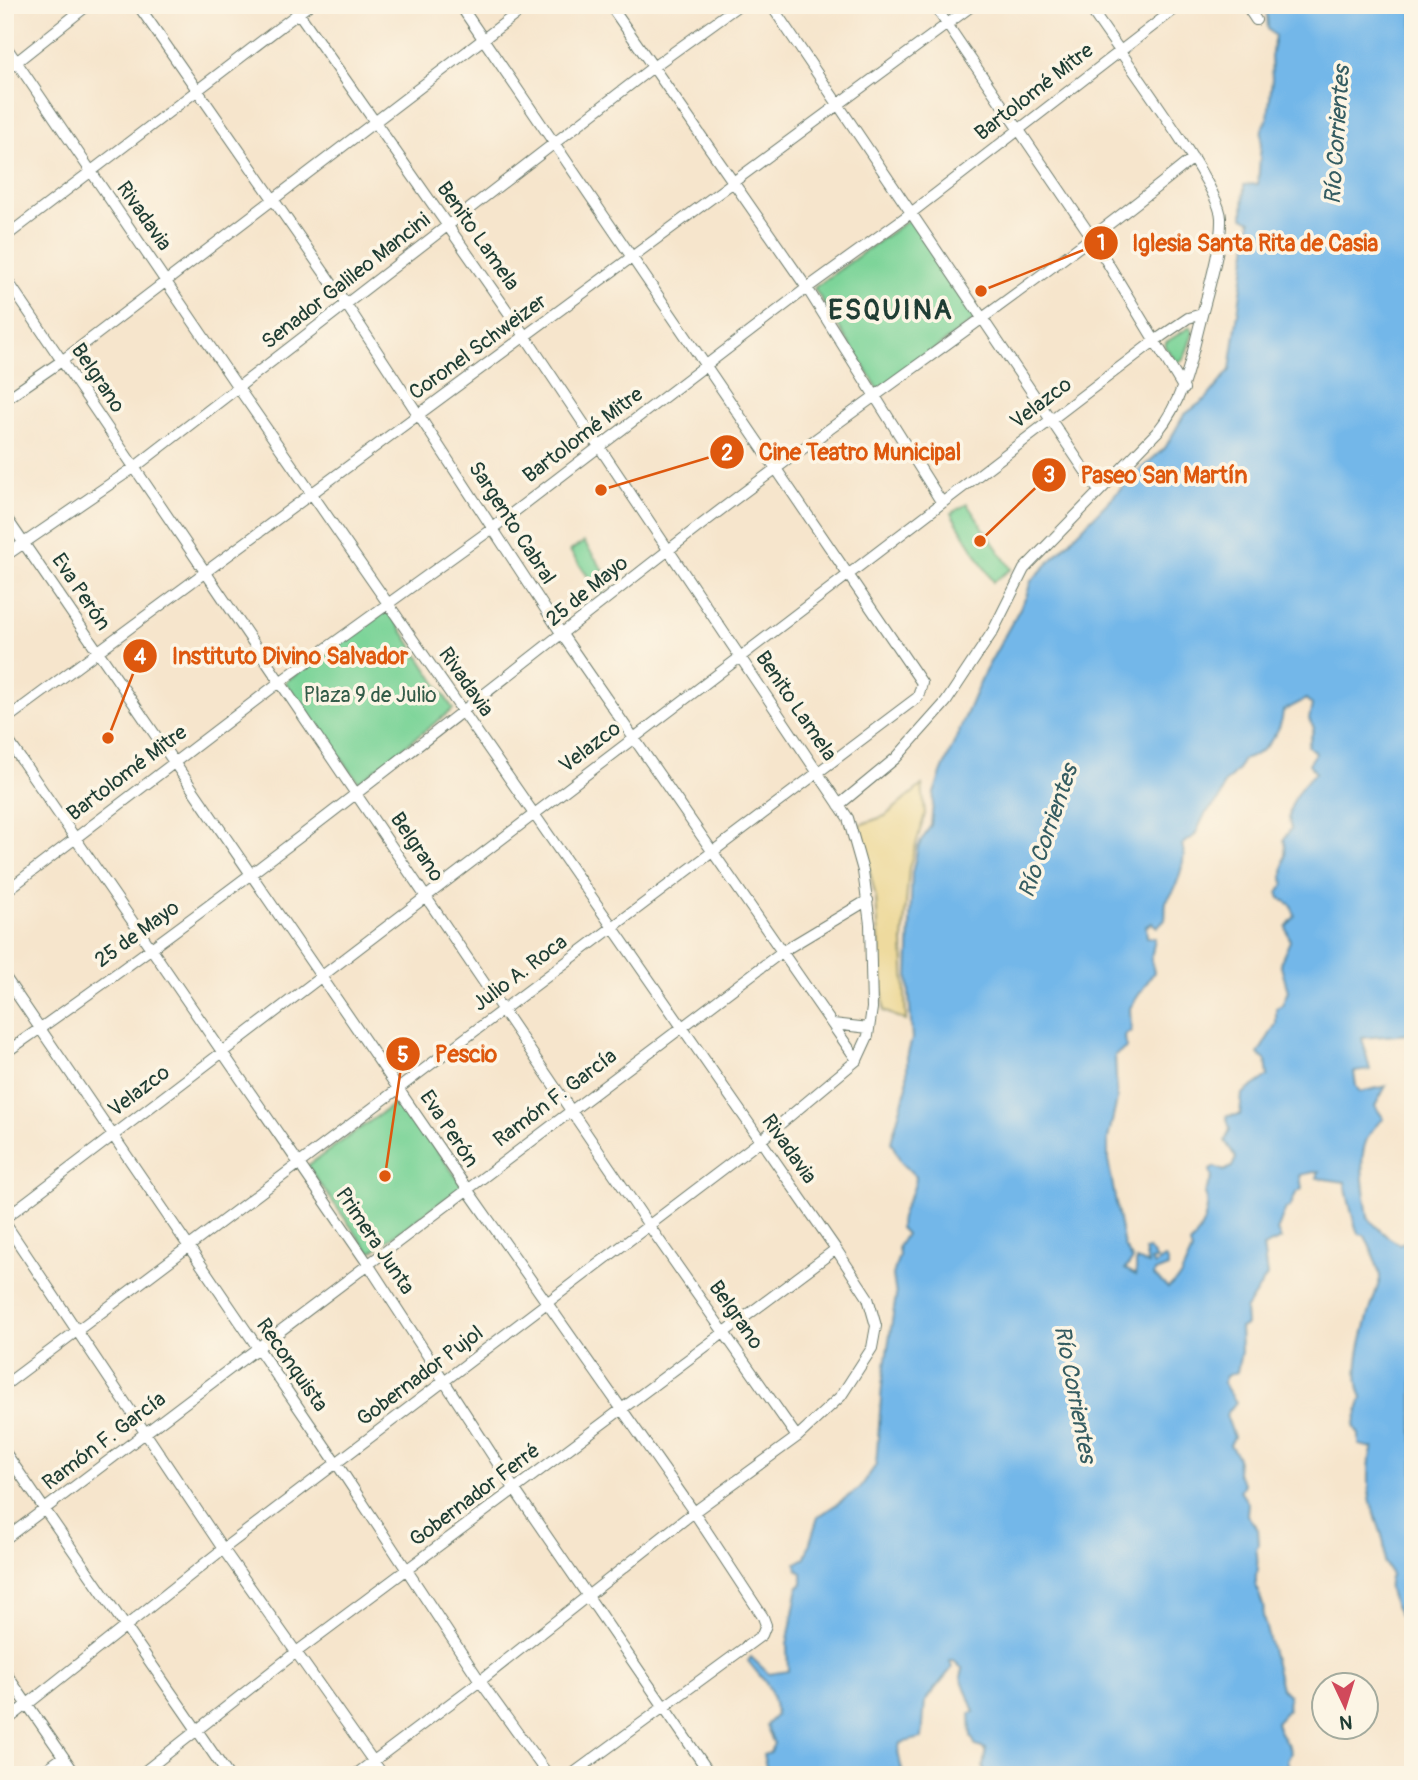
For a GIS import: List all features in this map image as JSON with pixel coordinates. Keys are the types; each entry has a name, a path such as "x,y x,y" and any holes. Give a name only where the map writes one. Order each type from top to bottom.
{"street":[{"path":"5,71 88,5"},
{"name":"Sargento Cabral","path":"138,5 346,304 563,636 857,1060"},
{"path":"5,237 198,92 296,9 309,5"},
{"path":"460,5 848,575"},
{"path":"5,400 62,360 528,5"},
{"path":"610,5 807,288 942,503"},
{"name":"Senador Galileo Mancini","path":"5,556 135,467 239,389 653,67 739,5"},
{"path":"771,5 1098,490"},
{"path":"934,5 1016,130 1093,239 1153,342 1184,389"},
{"name":"Coronel Schweizer","path":"5,720 973,5"},
{"path":"839,805 897,758 946,702 993,631 1024,569 1158,431 1170,416 1184,389 1222,218 1220,207 1193,158 1088,5"},
{"name":"Bartolomé Mitre","path":"5,892 281,681 493,528 807,288 911,213 1180,5"},
{"path":"1246,5 1256,20"},
{"name":"Benito Lamela","path":"296,9 525,337 848,818 868,900 872,1008 864,1049 857,1060"},
{"name":"Rivadavia","path":"5,45 239,389 836,1249 874,1313 872,1348 841,1396 797,1437"},
{"name":"25 de Mayo","path":"5,1053 251,875 563,636 667,551 1093,239 1193,158"},
{"name":"Belgrano","path":"5,276 650,1227 797,1437"},
{"name":"Velazco","path":"5,1221 1153,342 1188,318 1202,314"},
{"name":"Eva Perón","path":"5,516 467,1189 694,1512 766,1625 762,1635 664,1708"},
{"name":"Julio A. Roca","path":"5,1385 918,697 922,683 848,575"},
{"name":"Primera Junta","path":"5,736 368,1264 515,1489 708,1771"},
{"name":"Ramón F. García","path":"5,1539 681,1026 783,951 868,900"},
{"name":"Reconquista","path":"5,977 256,1349 337,1464 480,1681 548,1775"},
{"path":"833,1024 869,1028"},
{"name":"Gobernador Pujol","path":"5,1722 223,1549 650,1227 760,1141 857,1060"},
{"path":"5,1221 223,1549 383,1775"},
{"name":"Gobernador Ferré","path":"140,1775 295,1653 836,1249"},
{"path":"355,1775 480,1681 694,1512 797,1437"},
{"path":"5,1451 124,1628 228,1775"},
{"path":"5,1672 76,1775"},
{"path":"571,1775 664,1708"},
{"path":"38,1775 63,1756"}],"green space":[{"path":"911,218 977,318 879,390 814,288"},
{"path":"1190,327 1193,333 1184,359 1177,362 1165,347 1166,342"},
{"path":"967,504 1011,569 993,582 951,513"},
{"path":"584,542 613,584 601,595 570,551"},
{"name":"Plaza 9 de Julio","path":"388,609 453,709 359,782 285,682"},
{"path":"400,1100 463,1186 370,1253 307,1166"}],"sand":[{"path":"922,785 925,814 909,868 903,941 906,1021 884,1011 876,898 859,825 885,816"}],"water":[{"name":"Río Corrientes","path":"1266,5 1413,5 1413,1020 1409,1034 1362,1038 1370,1070 1354,1072 1356,1086 1360,1092 1386,1086 1375,1106 1384,1119 1374,1128 1363,1151 1368,1217 1382,1232 1399,1244 1405,1242 1413,1221 1413,1681 1410,1637 1391,1596 1391,1575 1384,1562 1383,1539 1370,1498 1369,1466 1373,1448 1359,1445 1359,1435 1354,1426 1362,1397 1357,1371 1359,1355 1380,1276 1366,1238 1357,1231 1345,1182 1317,1178 1319,1171 1300,1175 1302,1189 1296,1193 1290,1207 1286,1208 1277,1231 1281,1239 1263,1247 1267,1276 1245,1310 1246,1325 1240,1328 1241,1352 1237,1372 1226,1376 1223,1383 1236,1402 1226,1415 1234,1437 1230,1445 1238,1457 1237,1473 1244,1484 1240,1491 1248,1503 1247,1515 1258,1529 1256,1579 1263,1616 1281,1688 1289,1696 1288,1709 1276,1722 1291,1753 1287,1761 1289,1775 986,1775 983,1766 986,1749 976,1746 971,1736 970,1713 974,1712 961,1677 963,1669 950,1661 952,1668 925,1701 922,1738 900,1743 898,1752 903,1775 768,1775 763,1755 769,1753 774,1744 766,1725 776,1715 767,1685 748,1661 751,1657 769,1674 788,1671 787,1645 798,1587 802,1585 802,1573 797,1570 796,1563 805,1558 818,1517 860,1488 876,1465 882,1385 896,1296 893,1275 899,1255 898,1247 906,1234 900,1228 900,1221 916,1177 901,1162 891,1142 907,1086 907,1057 912,1039 908,977 912,873 918,847 931,825 934,793 942,771 983,675 1026,597 1031,581 1136,473 1165,448 1184,415 1207,398 1230,370 1251,221 1243,217 1244,185 1258,184 1262,129 1268,117 1271,57 1275,36 1268,29","holes":["1306,699 1312,705 1309,719 1314,728 1308,746 1316,753 1309,764 1316,773 1299,790 1292,805 1289,820 1291,828 1284,839 1284,884 1278,892 1280,898 1291,905 1295,916 1286,927 1290,941 1280,963 1288,991 1282,1005 1276,1008 1276,1024 1258,1054 1266,1061 1268,1076 1242,1094 1240,1115 1226,1116 1230,1129 1225,1141 1236,1158 1232,1167 1224,1171 1215,1167 1210,1170 1212,1178 1205,1193 1207,1206 1204,1220 1190,1245 1192,1251 1180,1277 1168,1288 1154,1276 1155,1272 1168,1267 1168,1261 1165,1258 1154,1265 1151,1260 1157,1259 1149,1249 1145,1250 1148,1264 1136,1260 1136,1275 1125,1269 1133,1260 1124,1246 1108,1160 1108,1139 1117,1100 1115,1055 1126,1048 1125,1035 1131,1031 1130,1008 1154,972 1151,959 1155,938 1147,937 1146,926 1152,923 1157,927 1165,919 1166,902 1174,890 1182,867 1182,845 1195,835 1205,814 1220,799 1224,784 1238,770 1242,760 1257,754 1270,742 1279,727 1283,711"]}],"place":[{"name":"Iglesia Santa Rita de Casia","path":"981,291"},
{"name":"Cine Teatro Municipal","path":"601,490"},
{"name":"Paseo San Martín","path":"980,541"},
{"name":"Instituto Divino Salvador","path":"108,738"},
{"name":"Pescio","path":"385,1176"}],"district":[{"name":"ESQUINA","path":"891,310"}]}
